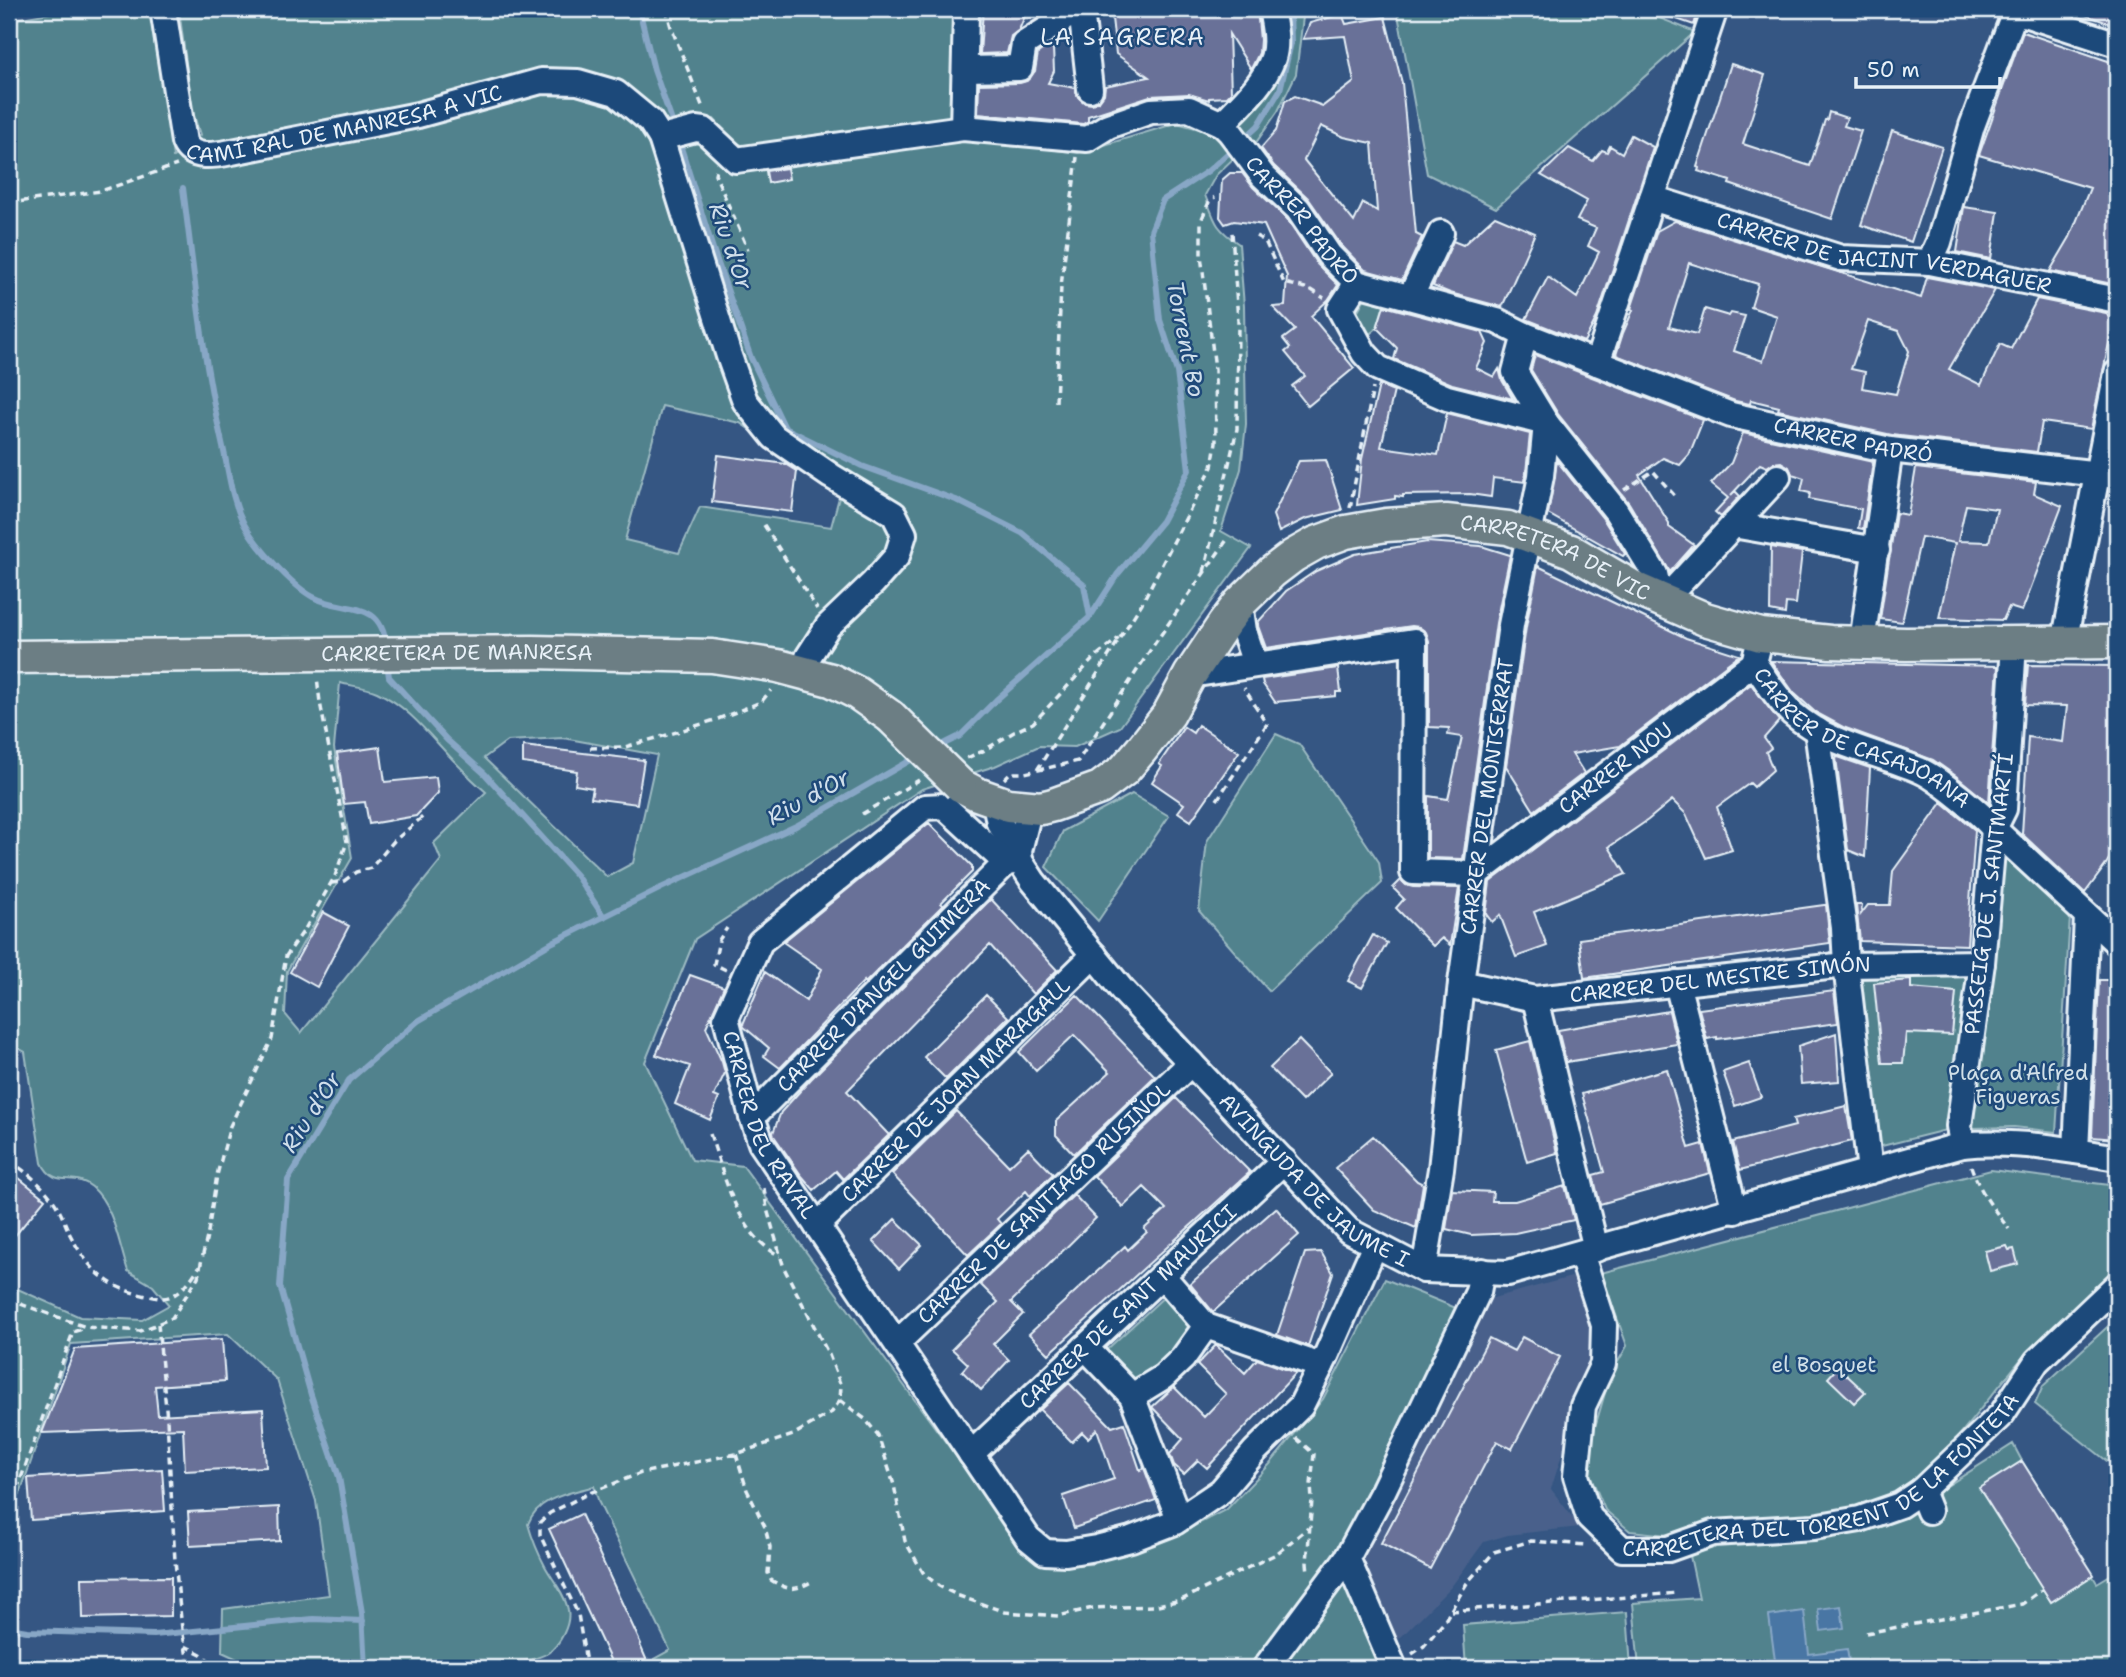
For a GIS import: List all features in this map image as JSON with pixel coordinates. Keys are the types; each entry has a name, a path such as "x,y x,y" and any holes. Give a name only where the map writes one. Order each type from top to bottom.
{"main road":[{"name":"CARRETERA DE VIC","path":"1030,807 1053,805 1100,788 1124,770 1169,713 1190,675 1240,603 1272,572 1316,543 1351,531 1386,525 1446,521 1508,528 1528,534 1571,551 1636,589 1705,619 1758,649 1795,640 2117,642"},
{"name":"CARRETERA DE MANRESA","path":"9,657 533,652 712,656 791,669 831,680 857,693 963,772"},
{"path":"963,772 995,800 1008,805 1030,807"}],"street":[{"path":"163,9 189,147"},
{"path":"964,128 968,9"},
{"path":"965,69 1020,68 1024,44 1080,9 1090,89"},
{"path":"791,669 808,657 828,626 897,556 904,534 894,514 774,437 745,401 663,137 700,129 736,160 964,128 1087,139 1108,126 1151,111 1189,109 1235,140 1273,57 1275,27 1271,9"},
{"path":"1597,363 1714,9"},
{"path":"1930,262 1939,242 1972,126 2014,10 2117,44"},
{"name":"CAMÍ RAL DE MANRESA A VIC","path":"189,147 209,156 237,151 418,115 541,81 578,82 616,93 650,121 663,137"},
{"name":"CARRER PADRÓ","path":"1235,140 1263,176 1297,209 1329,255 1357,283 1497,321 1525,335 1731,415 1890,450 2107,474"},
{"name":"CARRER DE JACINT VERDAGUER","path":"1651,198 1841,258 1930,262 2117,300"},
{"path":"1411,296 1441,233"},
{"path":"1357,283 1340,309 1364,353 1378,368 1447,397 1546,423"},
{"path":"1525,335 1515,372 1546,423 1608,501 1655,574 1661,600 1777,477"},
{"path":"2064,643 2107,474 2117,373"},
{"name":"CARRER DEL MONTSERRAT","path":"1424,1270 1441,1169 1461,983 1511,625 1541,476 1546,423"},
{"path":"1862,642 1890,450"},
{"path":"1733,525 1877,550"},
{"path":"1240,603 1244,631 1243,667"},
{"path":"1190,675 1414,641 1413,872 1476,874"},
{"name":"PASSEIG DE J. SANTMARTÍ","path":"1962,1145 1959,1126 1982,963 1994,829 2004,809 2014,643"},
{"name":"CARRER NOU","path":"1476,874 1758,649"},
{"name":"CARRER DE CASAJOANA","path":"1758,649 1774,691 1793,713 1844,744 1922,771 1986,819 2117,943"},
{"path":"1817,730 1844,928 1870,1171"},
{"path":"995,800 999,823 1015,859"},
{"name":"CARRER DEL RAVAL","path":"1015,859 944,806 925,807 760,942 726,1018 761,1143 1028,1538 1045,1552 1066,1553 1131,1539 1180,1519"},
{"path":"1015,859 1030,807"},
{"name":"AVINGUDA DE JAUME I","path":"1015,859 1122,991 1349,1231 1424,1270 1508,1273 1962,1145 1997,1143 2117,1158"},
{"name":"CARRER D'ÀNGEL GUIMERÀ","path":"752,1117 1015,859"},
{"path":"2076,1151 2087,917"},
{"name":"CARRER DE JOAN MARAGALL","path":"817,1226 1094,955"},
{"name":"CARRER DEL MESTRE SIMÓN","path":"1461,983 1535,999 1846,965 1982,963"},
{"path":"1677,983 1735,1211"},
{"name":"CARRETERA DEL TORRENT DE LA FONTETA","path":"1535,999 1604,1325 1603,1364 1583,1406 1576,1476 1589,1517 1622,1549 1668,1549 1713,1533 1814,1527 1860,1519 1900,1505 1925,1501 2002,1414 2037,1361 2117,1284"},
{"name":"CARRER DE SANTIAGO RUSIÑOL","path":"897,1343 1191,1063"},
{"name":"CARRER DE SANT MAURICI","path":"971,1454 1284,1161"},
{"path":"1085,1347 1132,1396 1180,1519 1221,1490 1255,1451 1301,1406 1375,1245"},
{"path":"1265,1668 1347,1558 1383,1491 1478,1292 1482,1271"},
{"path":"1162,1275 1206,1326 1321,1366"},
{"path":"1132,1396 1163,1377 1183,1357 1206,1326"},
{"path":"1347,1558 1393,1667"}],"path":[{"path":"666,9 706,114 700,129"},
{"path":"1056,402 1061,286 1080,138"},
{"name":"CAMÍ RAL DE MANRESA A VIC","path":"9,202 101,191 185,161 189,147"},
{"path":"722,148 715,174 748,250"},
{"path":"1037,770 1142,603 1212,467 1216,442 1216,369 1201,255 1201,221 1209,202 1215,197"},
{"path":"1204,574 1237,429 1238,321 1232,232"},
{"path":"1256,236 1265,241 1284,283 1310,289 1340,309"},
{"path":"1351,531 1350,505 1378,368"},
{"path":"1608,501 1653,471 1674,495"},
{"path":"764,525 828,626"},
{"path":"995,800 1005,778 1010,774 1078,761 1229,537"},
{"path":"963,772 983,751 1033,723 1096,656 1123,635"},
{"path":"9,1300 86,1327 140,1332 172,1318 198,1277 217,1175 230,1126 272,1039 286,956 331,883 347,842 320,702 315,654"},
{"path":"1217,800 1267,724 1243,667"},
{"path":"590,748 625,747 719,719 761,702 791,669"},
{"path":"862,814 919,779"},
{"path":"331,883 371,868 394,841 426,814"},
{"path":"727,928 719,940 714,964 744,978"},
{"path":"710,1134 731,1195 746,1222 755,1237 781,1257"},
{"path":"1962,1145 1988,1203 2009,1229"},
{"path":"581,1668 586,1662 578,1614 540,1535 540,1522 550,1513 587,1494 641,1473 736,1454 793,1436 832,1412 840,1400 841,1386 829,1355 784,1268 767,1209 761,1172 767,1153"},
{"path":"9,1161 46,1192 59,1209 72,1238 88,1263 109,1284 165,1299 185,1287 200,1266"},
{"path":"158,1324 167,1419 175,1561 189,1668"},
{"path":"9,1512 73,1332 86,1327"},
{"path":"1282,1425 1314,1454 1307,1562 1312,1605"},
{"path":"736,1454 747,1490 765,1527 769,1547 768,1573 771,1580 789,1589 802,1587 813,1581"},
{"path":"1393,1667 1424,1646 1444,1622 1468,1583 1494,1552 1531,1541 1598,1546 1613,1541"},
{"path":"1866,1633 2022,1604 2043,1589"},
{"path":"1451,1611 1678,1593"},
{"path":"185,1646 201,1654 218,1668"}],"shaded area":[{"path":"1575,1276 1598,1342 1551,1489 1580,1527 1508,1535 1484,1542 1451,1587 1397,1641 1342,1543 1425,1369 1456,1308"},
{"path":"1841,1606 1844,1628 1821,1631 1818,1609"},
{"path":"1804,1611 1809,1654 1847,1649 1850,1668 1776,1668 1769,1616"}],"green space":[{"path":"74,9 153,9 173,157 200,135 192,109 179,9 958,9 952,118 942,123 755,151 735,142 714,119 700,120 714,154 738,170 959,137 1078,153 1177,123 1218,134 1235,157 1216,175 1205,195 1217,224 1239,244 1244,306 1246,424 1241,469 1221,531 1251,548 1120,727 1075,747 1039,746 995,766 922,789 695,939 645,1062 692,1160 743,1166 961,1463 1022,1552 1055,1565 1093,1564 1186,1530 1227,1509 1270,1464 1323,1399 1385,1279 1456,1308 1342,1543 1397,1641 1409,1668 658,1668 654,1659 670,1650 599,1503 594,1486 546,1502 528,1524 540,1556 568,1610 564,1634 548,1653 507,1668 257,1668 222,1652 223,1609 329,1595 316,1501 277,1380 228,1334 71,1344 9,1526 9,1285 80,1317 142,1320 169,1305 153,1286 128,1271 111,1215 92,1187 78,1180 53,1176 42,1163 25,1052 16,1047 9,1049 9,20","holes":["662,406 740,423 790,457 844,479 831,527 700,507 679,553 625,540","340,683 368,689 402,707 486,792 434,843 441,860 301,1033 285,1014 287,971 352,858 334,748","563,738 657,755 633,863 607,877 484,758 507,741"]},
{"path":"1282,9 1333,9 1303,17 1296,74 1278,111 1255,144 1239,125"},
{"path":"1397,9 1637,9 1695,32 1496,208 1427,174"},
{"path":"1367,294 1385,301 1377,328 1366,337 1355,316"},
{"path":"1276,734 1299,744 1379,862 1382,883 1269,991 1199,911 1207,841"},
{"path":"1132,794 1169,816 1098,921 1046,867 1063,831"},
{"name":"Plaça d'Alfred Figueras","path":"1999,851 2070,917 2056,1132 2014,1127 1972,1128"},
{"path":"1967,974 1950,1129 1878,1147 1859,979"},
{"name":"el Bosquet","path":"1991,1170 2117,1186 2117,1269 2022,1358 1928,1474 1883,1501 1812,1516 1735,1519 1668,1535 1630,1531 1605,1510 1588,1470 1595,1427 1610,1376 1627,1346 1601,1273"},
{"path":"1167,1294 1194,1322 1172,1358 1133,1388 1103,1353"},
{"path":"2117,1318 2117,1469 2035,1404 2043,1386"},
{"path":"2013,1444 2097,1583 2117,1571 2117,1668 1639,1668 1633,1603 1699,1598 1689,1551 1724,1541 1824,1536 1884,1526"},
{"path":"1627,1612 1631,1668 1466,1668 1463,1625"}],"building":[{"path":"983,9 1027,11 1019,30 1011,36 1007,53 980,54"},
{"path":"1111,9 1257,9 1259,53 1251,69 1229,34 1231,93 1227,97 1209,100 1189,94 1150,96 1088,116 1088,121 1083,124 978,114 979,84 1027,81 1035,71 1038,53 1046,47 1053,48 1054,71 1048,83 1075,88 1078,97 1085,103 1099,101 1105,86 1149,77 1116,54"},
{"path":"1653,9 1699,9 1694,25"},
{"path":"2117,9 2117,26 2074,11"},
{"path":"1342,14 1346,24 1385,17 1402,83 1416,234 1422,237 1402,280 1365,270 1341,245 1308,198 1274,166 1261,148 1276,131 1285,101 1295,96 1323,106 1354,82 1345,36 1303,39 1310,23","holes":["1321,126 1344,137 1372,143 1377,211 1363,203 1354,222 1304,160"]},
{"path":"2023,32 2117,64 2117,285 2050,271 2070,237 2090,188 1979,155"},
{"path":"1731,64 1765,75 1743,144 1810,166 1829,112 1847,118 1844,126 1861,131 1832,219 1698,171 1697,167"},
{"path":"1892,131 1942,147 1911,242 1861,225"},
{"path":"1631,135 1653,147 1597,317 1584,342 1526,319 1548,277 1577,298 1599,252 1588,246 1596,228 1577,220 1587,201 1541,175 1569,148 1593,161 1602,150 1607,152 1610,146 1622,153"},
{"path":"787,168 789,179 768,183 766,171"},
{"path":"1230,173 1242,173 1287,219 1317,264 1338,285 1328,300 1311,316 1354,368 1308,406 1292,386 1305,376 1285,352 1290,348 1283,339 1295,330 1273,307 1285,306 1287,276 1264,225 1234,221 1225,224 1220,217 1222,180"},
{"path":"1964,207 1998,212 1991,259 1957,252"},
{"path":"1495,216 1535,233 1502,307 1433,286 1453,241 1463,245"},
{"path":"1675,221 1921,298 1927,277 1995,290 1949,369 1981,385 2000,344 2011,349 2037,299 2106,313 2113,324 2091,429 2042,422 2037,452 1892,435 1778,410 1779,407 1751,400 1750,404 1735,401 1616,355 1657,231","holes":["1689,263 1758,284 1751,307 1777,316 1763,361 1734,351 1745,316 1731,313 1729,316 1705,309 1697,334 1669,327","1868,321 1899,331 1909,351 1896,394 1862,388 1865,372 1851,369"]},
{"path":"1384,306 1482,332 1487,343 1476,368 1494,377 1499,369 1513,399 1452,384 1394,359 1397,348 1377,328"},
{"path":"1535,355 1703,420 1689,455 1680,465 1663,458 1639,475 1669,527 1694,545 1670,572 1629,503 1558,414 1531,370"},
{"path":"1379,385 1394,391 1381,447 1438,455 1447,413 1530,434 1525,482 1493,478 1491,497 1470,494 1403,495 1395,496 1395,499 1357,505 1362,459"},
{"path":"1743,433 1873,462 1863,529 1858,528 1861,509 1809,499 1810,493 1801,491 1804,478 1792,474 1789,467 1781,462 1767,467 1760,464 1731,495 1735,491 1740,496 1721,517 1715,512 1728,498 1711,484 1731,463"},
{"path":"718,455 786,464 797,471 792,512 712,502"},
{"path":"1326,460 1342,510 1305,519 1279,532 1273,515 1299,461"},
{"path":"1557,461 1604,520 1625,554 1623,556 1548,514"},
{"path":"1916,468 2036,482 2034,494 2062,506 2022,611 2009,607 2003,620 1939,618 1955,543 1921,537 1902,622 1880,619 1896,513 1908,515","holes":["1966,505 1997,509 1989,542 1958,541"]},
{"path":"1427,542 1481,546 1510,555 1496,623 1463,859 1428,858 1428,796 1448,799 1462,737 1448,735 1449,728 1429,727 1429,641 1426,632 1412,626 1266,648 1258,626 1259,621 1286,591 1316,571 1355,554"},
{"path":"1771,547 1802,552 1796,604 1786,603 1785,614 1770,611"},
{"path":"1538,566 1686,638 1739,655 1620,746 1572,754 1584,773 1534,811 1506,766 1526,627"},
{"path":"1771,661 1998,666 1989,803 1933,760 1843,727 1815,712 1794,693"},
{"path":"2028,665 2117,666 2117,845 2085,893 2022,834 2028,737 2063,742 2067,706 2025,705"},
{"path":"1338,668 1341,692 1336,692 1336,696 1275,702 1262,679"},
{"path":"1751,684 1779,721 1764,738 1771,748 1766,752 1773,770 1754,787 1750,783 1717,807 1732,850 1706,858 1686,814 1672,800 1609,847 1626,874 1534,912 1547,946 1516,957 1500,915 1492,922 1486,914 1490,882"},
{"path":"1198,725 1239,752 1191,821 1178,812 1184,804 1152,782 1162,766 1159,764 1184,727 1193,733"},
{"path":"523,746 644,760 637,804 591,798 593,788 575,785 577,771 523,763"},
{"path":"380,747 385,782 436,777 438,793 416,816 369,824 365,802 344,804 337,753"},
{"path":"1838,757 1870,768 1865,857 1848,850"},
{"path":"1942,803 1975,830 1967,945 1860,941 1856,905 1862,905 1861,914 1868,905 1890,905 1893,871"},
{"path":"929,823 972,866 972,872 941,903 943,905 865,983 864,981 780,1068 764,1056 769,1048 743,1024 765,972 806,1001 822,969 783,942"},
{"path":"1401,880 1413,887 1459,888 1450,945 1442,938 1433,946 1396,908 1404,899 1393,888"},
{"path":"991,899 1057,970 1033,994 990,945 847,1091 889,1135 843,1179 836,1171 814,1190 774,1136 781,1112"},
{"path":"1826,905 1830,943 1584,978 1579,939"},
{"path":"323,912 349,926 317,987 290,972"},
{"path":"1373,935 1387,943 1362,988 1348,981"},
{"path":"690,975 724,987 706,1027 725,1073 714,1096 719,1098 710,1120 675,1104 690,1066 656,1055"},
{"path":"1911,980 1911,988 1956,992 1952,1035 1906,1033 1903,1063 1882,1063 1874,983"},
{"path":"2099,980 2117,980 2117,1139 2092,1137"},
{"path":"1834,991 1838,1023 1707,1039 1699,1009"},
{"path":"986,995 1008,1017 946,1079 924,1057"},
{"path":"1077,995 1155,1076 1074,1154 1056,1135 1056,1121 1110,1072 1074,1035 1036,1071 1019,1052"},
{"path":"1669,1011 1677,1044 1566,1062 1558,1030"},
{"path":"1836,1033 1839,1081 1801,1084 1798,1046"},
{"path":"1299,1040 1331,1073 1302,1101 1270,1068"},
{"path":"1530,1041 1557,1153 1527,1162 1496,1050"},
{"path":"1749,1063 1761,1097 1735,1106 1723,1072"},
{"path":"1667,1069 1689,1148 1703,1144 1710,1173 1600,1204 1593,1175 1604,1172 1582,1094"},
{"path":"1176,1098 1250,1172 1049,1354 1029,1334 1125,1246 1128,1250 1147,1232 1144,1229 1166,1209 1144,1187 1123,1207 1094,1176"},
{"path":"1846,1106 1852,1141 1740,1170 1733,1142 1795,1126 1793,1119"},
{"path":"956,1111 1009,1166 1028,1148 1053,1174 1030,1196 1026,1191 997,1219 1001,1224 968,1255 892,1174"},
{"path":"1373,1136 1423,1184 1416,1228 1374,1210 1335,1168"},
{"path":"9,1170 45,1199 9,1243"},
{"path":"1565,1186 1574,1220 1515,1233 1471,1235 1446,1229 1452,1190 1493,1192 1492,1201 1515,1201"},
{"path":"1074,1195 1096,1218 1011,1302 1023,1314 993,1344 1009,1360 981,1390 962,1371 968,1364 952,1349 998,1302 980,1284"},
{"path":"1276,1208 1299,1235 1213,1312 1190,1284"},
{"path":"895,1219 922,1245 899,1269 873,1241"},
{"path":"2007,1246 2009,1250 2014,1249 2018,1264 1990,1271 1985,1251"},
{"path":"1321,1252 1333,1273 1308,1346 1277,1335 1305,1253"},
{"path":"1522,1337 1560,1357 1512,1449 1497,1441 1430,1569 1381,1543 1489,1338 1514,1351"},
{"path":"222,1339 225,1381 155,1386 158,1415 263,1409 266,1467 185,1471 183,1428 42,1433 75,1349"},
{"path":"1216,1345 1245,1373 1257,1359 1296,1373 1207,1468 1198,1460 1184,1474 1174,1465 1170,1454 1183,1439 1152,1407 1174,1387 1204,1417 1226,1394 1197,1365"},
{"path":"1838,1367 1865,1392 1854,1403 1828,1378"},
{"path":"1069,1383 1112,1427 1124,1423 1140,1470 1144,1468 1156,1500 1074,1528 1063,1496 1114,1479 1097,1429 1088,1438 1082,1432 1072,1442 1040,1410"},
{"path":"2022,1461 2094,1575 2051,1602 1979,1488"},
{"path":"162,1469 165,1511 31,1520 28,1478"},
{"path":"279,1507 280,1541 190,1546 188,1512"},
{"path":"581,1514 650,1668 614,1668 549,1529"},
{"path":"171,1577 171,1616 83,1618 82,1578"}],"waterway":[{"name":"Riu d'Or","path":"639,9 654,70 674,127"},
{"name":"Torrent Bo","path":"1243,140 1258,126 1280,90 1291,43 1290,9"},
{"name":"Riu d'Or","path":"678,138 751,358 785,428 862,466 956,500 1022,533 1084,585 1090,617 996,700 960,736 934,749"},
{"name":"Torrent Bo","path":"1090,617 1117,575 1162,521 1189,470 1177,372 1160,320 1151,231 1163,200 1208,171 1235,147"},
{"path":"183,188 210,382 231,486 240,515 257,543 295,584 325,602 369,613 383,630 386,645"},
{"path":"387,663 389,677 447,740 485,774 576,875 604,917"},
{"name":"Riu d'Or","path":"365,1668 362,1613 339,1477 311,1395 280,1286 288,1180 349,1080 418,1021 553,942 661,888 796,826 918,756"},
{"path":"9,1628 27,1631 154,1635 313,1619 363,1621"}],"district":[{"name":"LA SAGRERA","path":"1123,37"}]}
